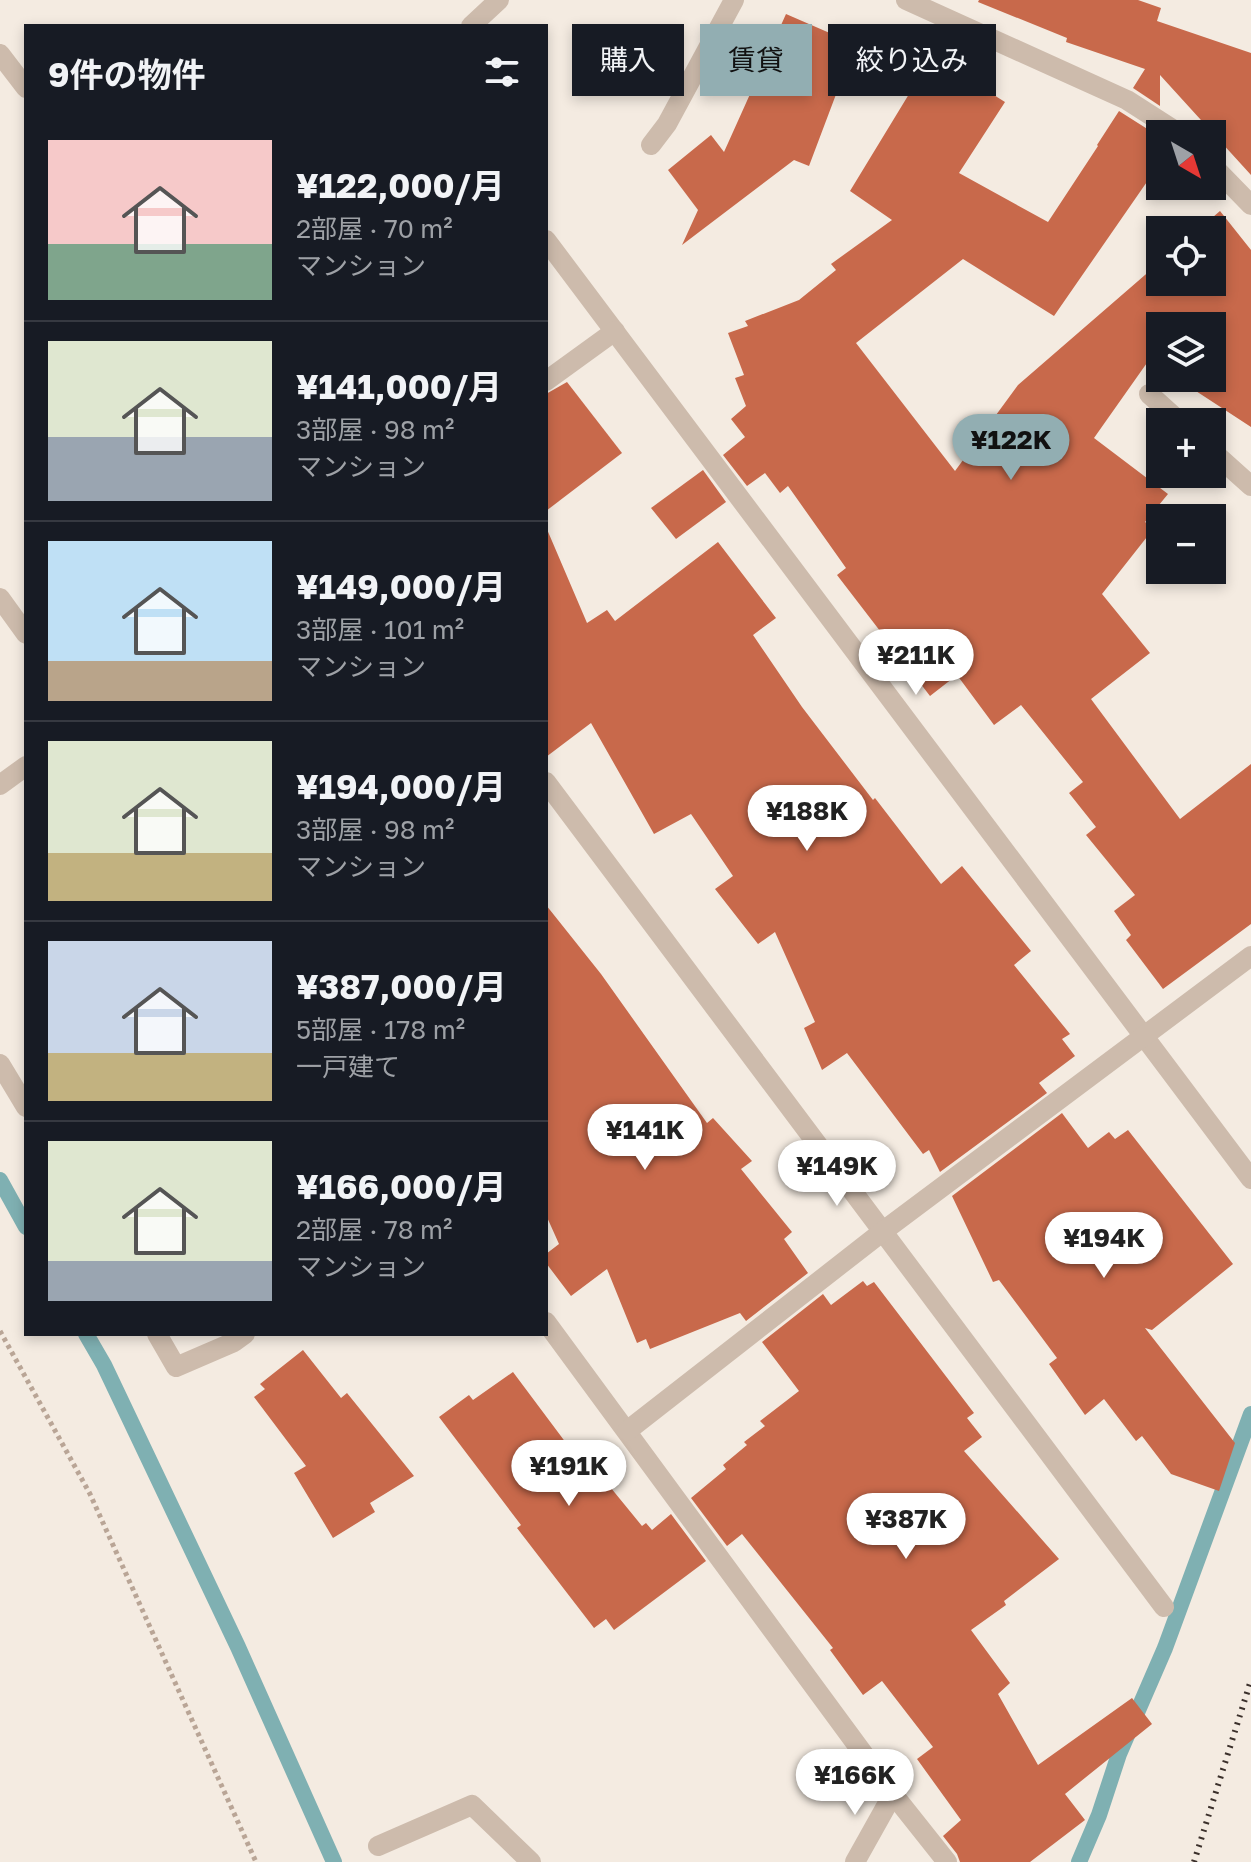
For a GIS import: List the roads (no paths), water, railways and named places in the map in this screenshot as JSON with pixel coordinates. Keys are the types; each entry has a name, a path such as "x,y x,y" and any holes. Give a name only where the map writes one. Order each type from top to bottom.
{"street":[{"path":"473,24 499,0"},
{"path":"651,145 667,124 734,0"},
{"path":"906,0 1127,100 1158,120"},
{"path":"0,54 24,85"},
{"path":"1226,179 1251,205"},
{"path":"548,243 1251,1179"},
{"path":"548,380 615,331"},
{"path":"1149,394 1164,408"},
{"path":"1226,464 1251,486"},
{"path":"0,598 24,631"},
{"path":"0,785 24,767"},
{"path":"548,785 1164,1607"},
{"path":"627,1431 882,1232 1251,956"},
{"path":"0,1064 24,1104"},
{"path":"548,1325 893,1794 947,1862"},
{"path":"158,1336 176,1367 242,1336"},
{"path":"855,1862 893,1794"},
{"path":"378,1846 472,1805 531,1862"}],"waterway":[{"path":"0,1180 24,1223"},
{"path":"87,1336 104,1365 238,1647 334,1862"},
{"path":"1079,1862 1099,1815 1119,1754 1165,1648 1251,1414"}],"railway":[{"path":"1194,1862 1251,1680"}]}
